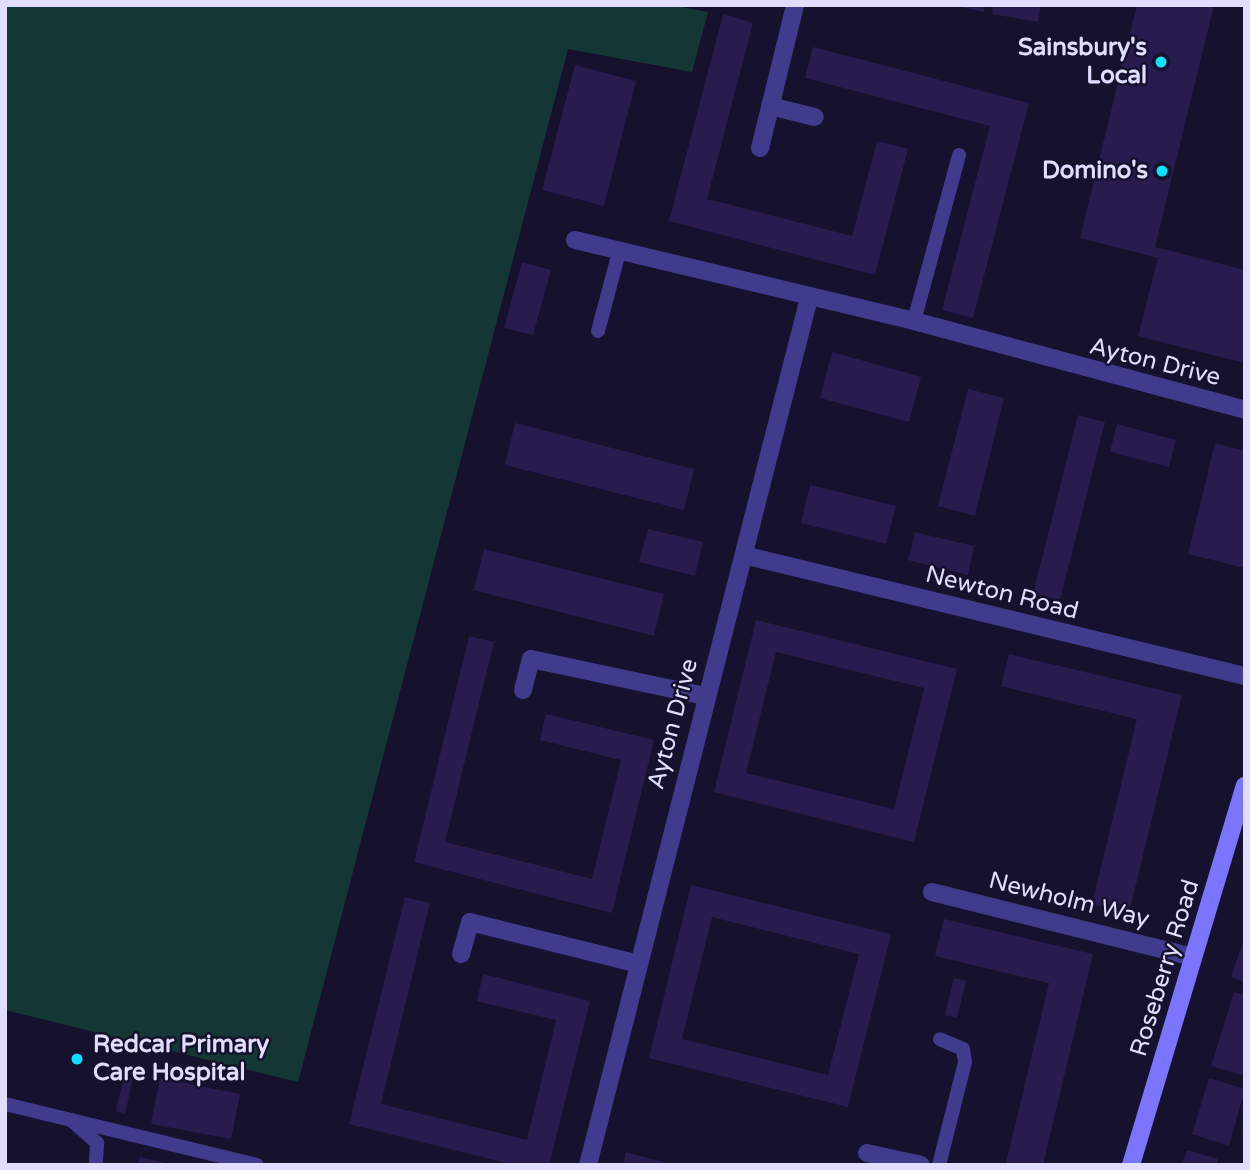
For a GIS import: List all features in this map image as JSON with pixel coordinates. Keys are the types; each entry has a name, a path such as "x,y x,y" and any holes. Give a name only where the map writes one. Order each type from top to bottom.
{"street":[{"path":"760,148 795,5"},
{"path":"770,106 815,117"},
{"name":"Ayton Drive","path":"575,240 914,321 1245,410"},
{"name":"Ayton Drive","path":"588,1165 705,696 747,556 809,298"},
{"name":"Newton Road","path":"747,556 1245,676"},
{"path":"523,690 530,659 705,696"},
{"name":"Roseberry Road","path":"1131,1165 1193,957 1239,828 1245,786"},
{"name":"Newholm Way","path":"932,891 1193,957"},
{"path":"461,954 470,922 639,964"},
{"path":"867,1153 920,1165"}],"lane":[{"path":"914,321 959,155"},
{"path":"598,331 619,252"},
{"path":"939,1165 965,1062 963,1049 940,1039"},
{"path":"5,1104 257,1165"},
{"path":"71,1120 97,1143 96,1165"}],"green space":[{"path":"5,5 671,5 708,12 692,72 568,49 298,1082 5,1010"}],"building":[{"path":"952,5 985,5 984,12"},
{"path":"993,5 1041,5 1038,22 992,14"},
{"path":"1137,5 1214,5 1155,247 1245,270 1245,363 1138,336 1158,258 1080,238"},
{"path":"723,14 753,23 707,199 852,236 877,141 908,149 875,275 669,221"},
{"path":"813,47 1029,103 973,318 942,310 990,126 805,78"},
{"path":"575,65 636,81 604,206 542,190"},
{"path":"522,262 551,270 533,335 504,328"},
{"path":"832,352 921,377 909,422 820,398"},
{"path":"968,389 1004,398 975,516 938,506"},
{"path":"1078,415 1105,422 1060,600 1033,594"},
{"path":"515,423 694,469 684,510 505,465"},
{"path":"1117,424 1176,440 1169,467 1110,452"},
{"path":"1215,443 1245,451 1245,568 1188,554"},
{"path":"810,485 896,506 886,544 801,523"},
{"path":"648,529 703,542 695,576 639,562"},
{"path":"915,532 974,546 968,575 908,560"},
{"path":"484,549 664,594 654,636 474,590"},
{"path":"756,620 957,669 914,842 714,792","holes":["776,652 924,688 894,809 746,773"]},
{"path":"469,636 494,642 445,842 592,879 621,760 540,740 546,714 654,740 612,913 414,862"},
{"path":"1009,654 1182,695 1129,913 1092,904 1137,719 1001,686"},
{"path":"691,885 891,934 848,1107 649,1058","holes":["712,917 859,954 828,1075 682,1039"]},
{"path":"405,897 430,903 381,1104 527,1140 556,1020 477,1001 483,974 590,1001 549,1165 514,1165 349,1124"},
{"path":"944,919 1093,954 1043,1165 1006,1163 1049,983 935,956"},
{"path":"1245,936 1245,982 1231,977"},
{"path":"954,978 966,981 957,1018 945,1015"},
{"path":"1234,992 1245,995 1245,1076 1211,1066"},
{"path":"126,1067 135,1069 125,1114 116,1111"},
{"path":"160,1078 240,1094 231,1139 151,1124"},
{"path":"1209,1078 1245,1089 1229,1146 1192,1134"},
{"path":"1187,1150 1218,1159 1216,1165 1182,1165"},
{"path":"626,1152 671,1164 671,1165 623,1165"},
{"path":"140,1157 169,1164 169,1165 138,1165"}],"place":[{"name":"Sainsbury's Local","path":"1161,62"},
{"name":"Domino's","path":"1162,171"},
{"name":"Redcar Primary Care Hospital","path":"77,1059"}]}
